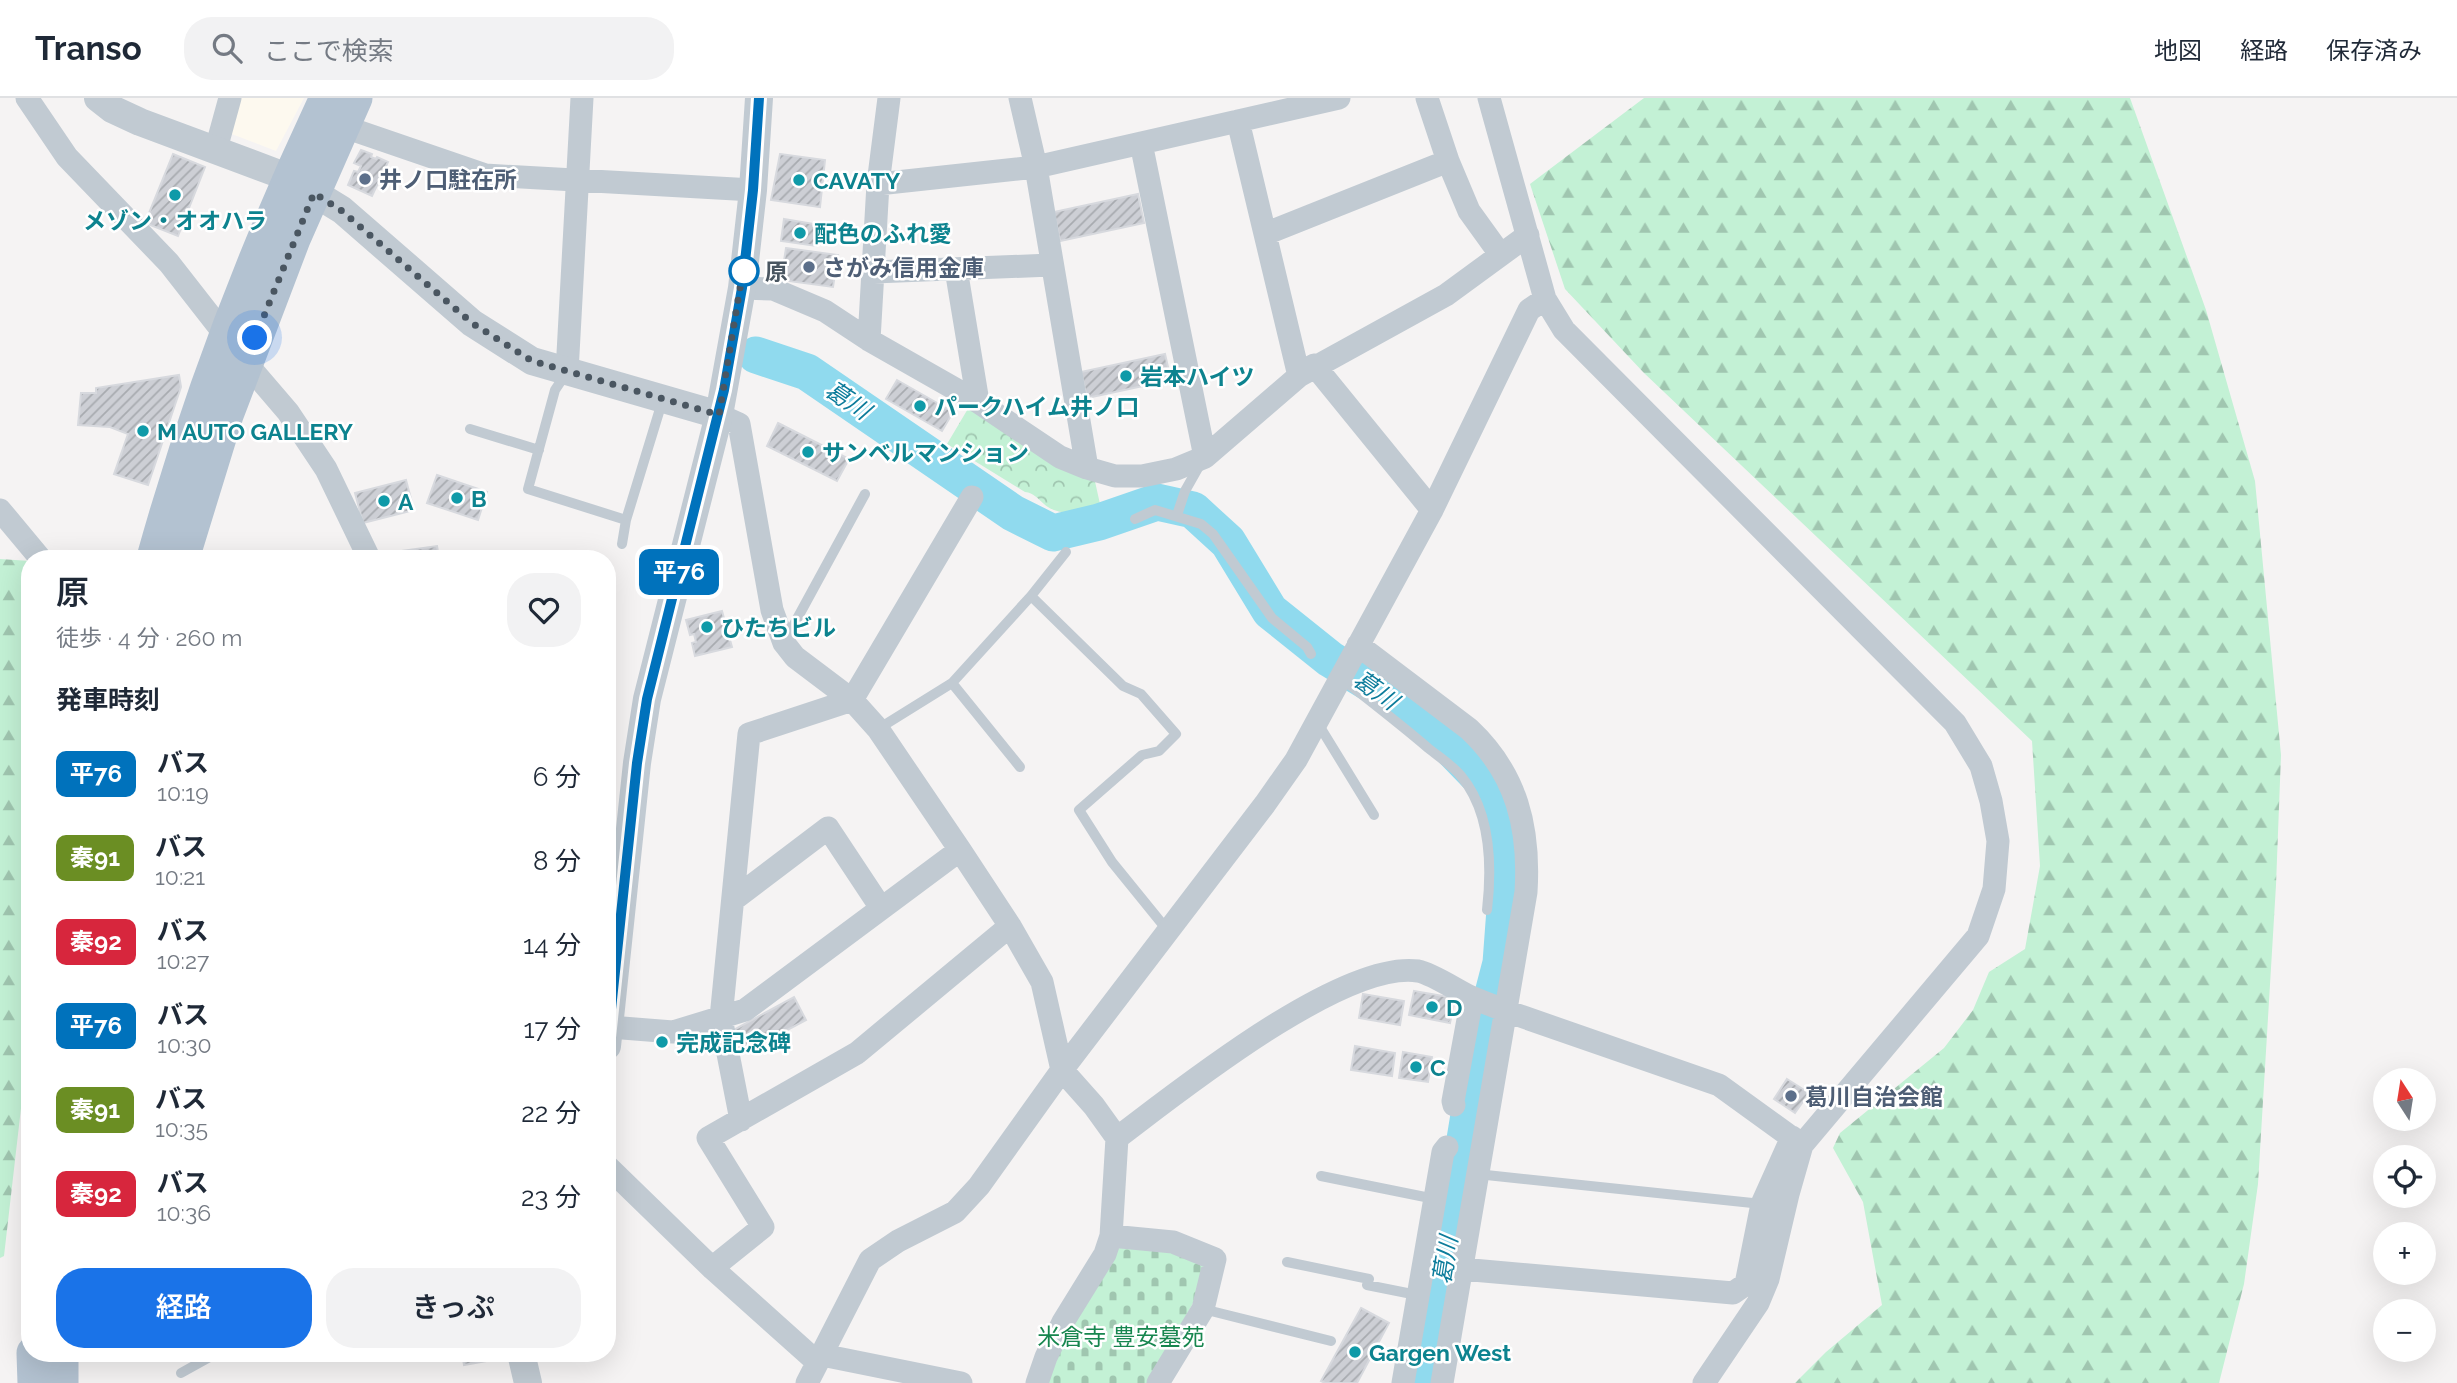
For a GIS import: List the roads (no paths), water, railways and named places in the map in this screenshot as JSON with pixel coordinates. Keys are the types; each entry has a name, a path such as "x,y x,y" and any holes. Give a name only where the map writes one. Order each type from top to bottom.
{"main road":[{"path":"156,550 190,439 236,349 302,186 342,107"},
{"path":"184,550 226,415 236,349"},
{"path":"34,1362 34,1383"},
{"path":"61,1362 61,1383"}],"street":[{"path":"27,98 67,157 169,263 288,412 326,469 365,550"},
{"path":"98,98 112,109 140,122 216,149 302,186 342,211 472,323 532,361 719,415 739,424 772,610 784,643 795,657 852,700 878,729 960,850 1010,926 1042,982 1062,1070 1094,1106 1117,1138 1111,1236 1105,1254 1063,1322 1037,1383"},
{"path":"216,149 230,98"},
{"path":"567,372 582,98"},
{"path":"616,968 637,763 647,699 719,415 742,288 753,190 759,98"},
{"path":"869,340 878,184 889,98"},
{"path":"1020,98 1035,166 1087,468"},
{"path":"878,184 1035,166 1339,98"},
{"path":"1427,98 1448,161 1469,211 1500,254"},
{"path":"1461,1269 1733,1293 1746,1284 1762,1204 1797,1140 1978,936 1994,889 1998,841 1981,766 1955,723 1564,330 1545,299 1489,98"},
{"path":"342,107 485,175 753,190"},
{"path":"1238,121 1265,234 1307,370 1432,510"},
{"path":"1140,143 1205,457"},
{"path":"1265,234 1448,161"},
{"path":"742,288 773,289 825,311 869,340 978,402 1060,457 1115,476 1142,476 1176,469 1205,457 1307,370 1446,295 1528,235"},
{"path":"874,272 1051,265"},
{"path":"956,269 978,402"},
{"path":"815,1367 870,1260 898,1241 955,1212 979,1186 1062,1070 1296,760 1432,510 1529,310 1545,299"},
{"path":"741,1119 720,1018 749,734 852,700 972,496"},
{"path":"0,510 33,550"},
{"path":"1358,645 1481,741 1506,775 1527,843 1526,892 1443,1383"},
{"path":"733,900 828,828 881,908"},
{"path":"616,1036 673,1032 745,1010 960,850"},
{"path":"712,1268 763,1227 708,1138 857,1053 1010,926"},
{"path":"1117,1138 1261,1034 1333,993 1377,975 1420,971 1472,998 1506,1011 1718,1084 1797,1140"},
{"path":"1454,1105 1472,998"},
{"path":"1704,1383 1758,1303 1768,1279 1788,1194 1797,1140"},
{"path":"1403,1383 1443,1152 1447,1147"},
{"path":"616,1175 815,1367 961,1383"},
{"path":"1111,1236 1173,1242 1215,1259 1203,1309 1158,1383"},
{"path":"523,1362 527,1383"}],"lane":[{"path":"567,372 555,390 528,489 626,520"},
{"path":"622,544 626,520 663,400"},
{"path":"470,429 539,450"},
{"path":"1177,515 1185,491 1205,457"},
{"path":"784,643 864,494"},
{"path":"1135,519 1155,510 1201,524 1213,534 1272,618 1307,647 1311,654"},
{"path":"878,729 952,684 1031,596 1066,552"},
{"path":"1031,596 1123,687 1141,694 1176,734 1158,751 1142,755 1079,810 1112,862 1168,930"},
{"path":"1341,676 1461,776 1475,801 1487,839 1490,873 1487,909"},
{"path":"952,684 1020,767"},
{"path":"1317,722 1374,815"},
{"path":"1477,1174 1762,1204"},
{"path":"1321,1177 1435,1199"},
{"path":"1287,1262 1369,1279 1367,1285 1418,1295"},
{"path":"1203,1309 1331,1341"},
{"path":"181,1373 201,1362"}],"waterway":[{"name":"葛川","path":"756,355 807,372 1013,513 1053,533 1099,522 1157,502 1193,510 1228,542 1270,611 1330,659 1381,690 1446,743 1482,780 1499,814 1505,840 1506,896 1501,963 1482,1036 1425,1383"}],"place":[{"name":"井ノ口駐在所","path":"365,179"},
{"name":"CAVATY","path":"799,180"},
{"name":"メゾン・オオハラ","path":"175,195"},
{"name":"配色のふれ愛","path":"800,233"},
{"name":"さがみ信用金庫","path":"809,267"},
{"name":"原","path":"744,271"},
{"name":"岩本ハイツ","path":"1126,376"},
{"name":"パークハイム井ノ口","path":"920,406"},
{"name":"M AUTO GALLERY","path":"143,431"},
{"name":"サンベルマンション","path":"808,452"},
{"name":"B","path":"457,498"},
{"name":"A","path":"384,501"},
{"name":"ひたちビル","path":"707,627"},
{"name":"D","path":"1432,1007"},
{"name":"完成記念碑","path":"662,1042"},
{"name":"C","path":"1416,1067"},
{"name":"葛川自治会館","path":"1791,1096"},
{"name":"Gargen West","path":"1355,1352"}],"park label":[{"name":"米倉寺 豊安墓苑","path":"1121,1336"}]}
